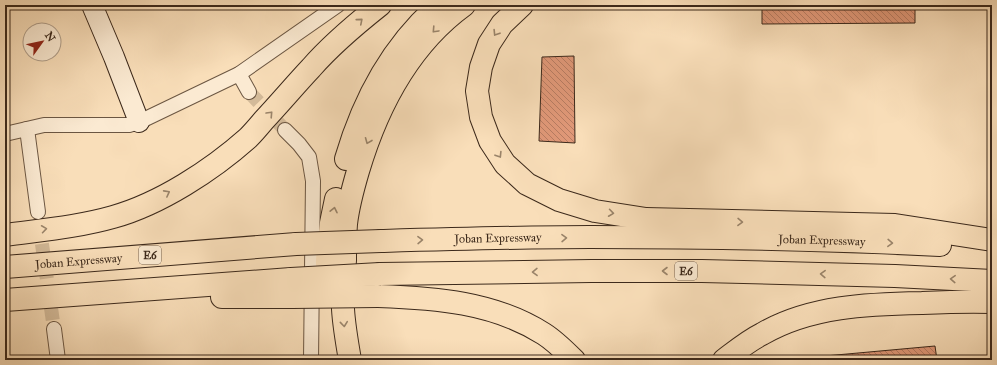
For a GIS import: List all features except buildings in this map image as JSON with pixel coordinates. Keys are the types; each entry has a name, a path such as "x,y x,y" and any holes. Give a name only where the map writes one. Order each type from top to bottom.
{"highway":[{"path":"5,235 84,224 113,217 141,207 194,179 222,159 248,137 312,67 362,19 380,5"},
{"path":"335,360 327,308 327,260 333,212 350,146 376,85 387,65 407,37 439,5"},
{"path":"350,360 343,307 346,224 354,187 364,152 387,97 414,54 442,22 464,5"},
{"path":"522,5 502,24 489,44 481,66 477,91 481,117 490,141 505,164 528,184 559,200 595,211 646,219 895,226 992,240"},
{"name":"Joban Expressway","path":"5,266 296,244 381,240 588,237 700,238 992,247"},
{"name":"E6","path":"12,299 292,288 380,274 702,271 895,276 992,281"},
{"path":"292,288 378,296 447,300 495,311 522,321 545,334 574,360"},
{"path":"724,360 762,333 794,320 849,306 992,302"}],"street":[{"path":"92,5 114,56 139,122"},
{"path":"5,134 44,125 129,125 139,122 239,74 338,5"},
{"path":"239,74 249,92"},
{"path":"27,129 38,212"},
{"path":"285,130 309,157 313,181 311,360"},
{"path":"54,329 58,360"}],"tunnel":[{"path":"249,92 285,130"},
{"path":"39,223 54,329"}]}
